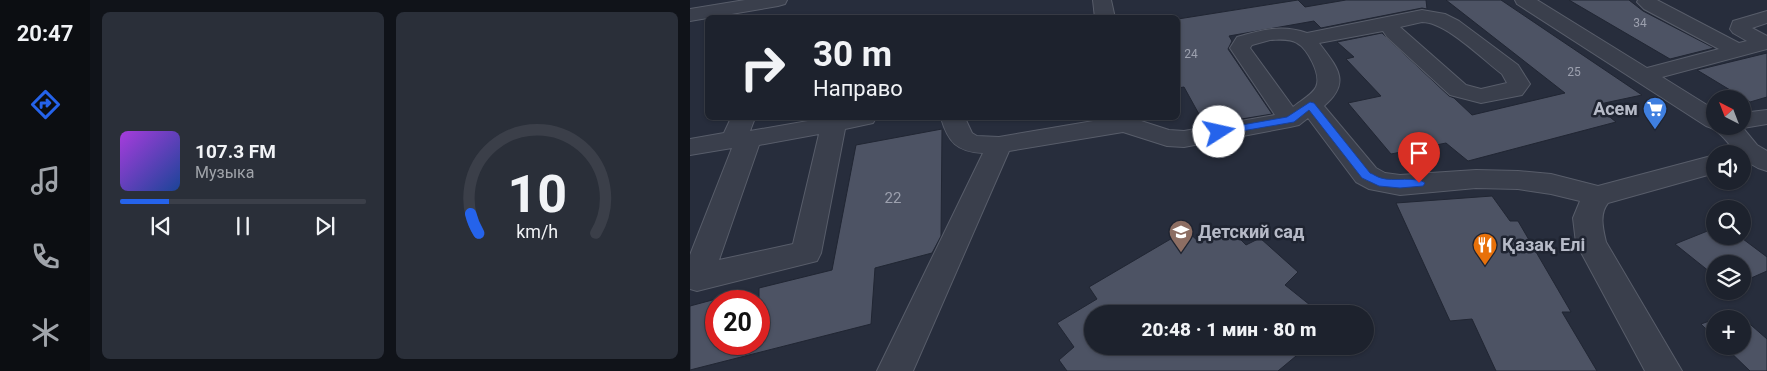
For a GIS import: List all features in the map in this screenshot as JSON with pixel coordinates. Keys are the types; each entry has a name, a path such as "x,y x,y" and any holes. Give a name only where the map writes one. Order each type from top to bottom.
{"street":[{"path":"690,14 778,0"},
{"path":"1102,0 1104,15"},
{"path":"1524,0 1706,115"},
{"path":"1648,0 1646,2 1651,5 1738,51"},
{"path":"1393,23 1390,26 1394,33 1458,90 1480,96 1514,90 1519,84 1510,70 1444,19 1432,16 1422,16 1306,39 1291,34 1269,34 1244,41 1240,48 1300,112 1366,175 1379,182 1400,184 1476,179 1518,180 1551,184 1598,196 1706,166"},
{"path":"1646,76 1765,44 1740,29 1740,25 1767,17"},
{"path":"954,120 962,138 972,144 999,145 1123,121 1167,138 1184,139 1300,112 1320,98 1327,89 1328,72 1306,39"},
{"path":"1751,120 1767,117"},
{"path":"690,147 742,132 834,124 854,120"},
{"path":"742,132 697,278 806,252 834,124"},
{"path":"1736,135 1752,156"},
{"path":"895,371 999,145"},
{"path":"1598,196 1590,204 1588,212 1587,224 1591,243 1664,371"}],"building":[{"path":"1298,0 1305,7 1346,0 1426,0 1427,9 1422,8 1321,28 1314,21 1229,36 1232,41 1228,49 1272,114 1205,125 1184,87 1180,88 1180,19"},
{"path":"1446,0 1501,0 1642,95 1595,105 1616,122 1468,161 1446,143 1391,154 1348,103 1381,96 1346,59 1354,57 1337,42 1382,33 1472,115 1565,93"},
{"path":"1569,0 1629,0 1643,11 1714,48 1670,59"},
{"path":"1767,53 1767,97 1751,102 1751,90 1730,90 1697,70"},
{"path":"942,129 941,236 932,253 875,268 871,324 770,350 770,290 759,290 759,288 832,270 856,145"},
{"name":"Қазақ Елі","path":"1492,196 1510,221 1518,221 1571,312 1562,312 1597,371 1496,371 1472,319 1450,321 1396,203"},
{"path":"1226,225 1246,245 1260,238 1298,272 1285,285 1310,305 1087,305 1097,299 1089,287 1186,230 1200,243"},
{"path":"1706,232 1706,245 1751,245 1767,257 1767,271 1751,278 1751,255 1706,255 1706,269 1675,244"},
{"path":"705,302 705,355 749,355 690,370 690,306"},
{"path":"1084,307 1084,355 1297,355 1278,371 1067,371 1059,360 1074,347 1057,323"},
{"path":"1706,322 1706,329 1701,324"},
{"path":"1751,325 1767,339 1767,371 1750,371 1733,355 1751,355"}],"place":[{"name":"Асем","path":"1655,130"},
{"name":"Детский сад","path":"1181,253"},
{"name":"Қазақ Елі","path":"1485,266"}],"route":[{"path":"1219,132 1290,120 1310,105 1366,175 1379,182 1419,183"}]}
